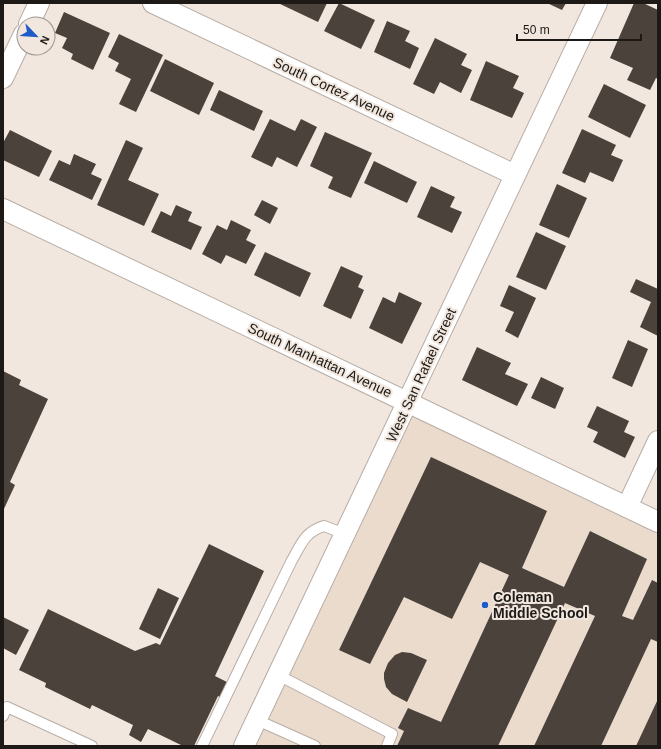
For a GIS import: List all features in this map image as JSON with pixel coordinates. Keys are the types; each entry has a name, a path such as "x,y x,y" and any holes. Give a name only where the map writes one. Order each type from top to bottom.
{"street":[{"path":"33,16 39,3"},
{"name":"South Cortez Avenue","path":"153,3 515,175"},
{"name":"West San Rafael Street","path":"244,746 597,3"},
{"path":"3,78 16,51"},
{"name":"South Manhattan Avenue","path":"3,209 658,522"},
{"path":"627,507 658,441"}],"lane":[{"path":"202,746 291,562 306,537 312,530 324,526 345,534"},
{"path":"278,675 392,734 387,746"},
{"path":"3,716 7,707 92,746"},
{"path":"257,720 315,746"}],"shaded area":[{"name":"Coleman Middle School","path":"408,402 658,522 658,746 255,746"}],"building":[{"path":"278,3 327,3 318,22"},
{"path":"339,3 375,20 361,49 324,31"},
{"path":"547,3 566,3 562,10"},
{"path":"634,3 643,3 658,10 658,79 656,78 650,90 627,80 633,68 610,58"},
{"path":"64,12 110,33 93,70 71,59 73,54 62,48 67,38 56,33"},
{"path":"387,21 410,31 405,41 419,48 410,69 374,52"},
{"path":"119,34 163,55 136,112 119,104 131,79 115,71 119,63 108,57"},
{"path":"435,38 467,54 461,65 472,70 461,93 440,82 434,94 413,84"},
{"path":"165,59 214,83 199,115 150,91"},
{"path":"486,61 519,76 513,88 524,93 512,118 470,100"},
{"path":"604,84 646,105 630,138 588,117"},
{"path":"219,90 263,111 254,131 210,110"},
{"path":"270,119 295,131 301,119 317,127 297,167 277,157 272,167 251,157"},
{"path":"582,129 616,145 611,155 623,160 613,182 590,172 585,183 562,173"},
{"path":"10,130 52,151 39,177 3,160 3,143"},
{"path":"325,132 372,153 351,198 328,188 333,177 310,166"},
{"path":"126,140 143,148 128,180 159,194 144,226 97,205"},
{"path":"74,154 96,164 91,174 102,179 92,200 49,180 59,160 70,165"},
{"path":"374,161 417,182 407,203 364,183"},
{"path":"557,184 587,198 569,238 539,225"},
{"path":"431,186 455,197 450,207 462,212 452,233 417,217"},
{"path":"262,200 278,208 270,224 254,215"},
{"path":"176,205 192,212 188,221 202,227 191,250 151,232 161,211 171,216"},
{"path":"231,220 251,230 246,240 256,245 246,264 226,255 221,264 202,254 217,225 227,230"},
{"path":"536,232 566,246 546,290 516,277"},
{"path":"265,252 311,273 300,297 254,275"},
{"path":"341,266 363,276 358,287 364,290 351,319 323,306"},
{"path":"636,279 658,289 658,336 640,327 651,302 630,292"},
{"path":"509,285 536,298 518,338 505,331 514,312 500,306"},
{"path":"399,292 422,303 402,344 369,328 383,297 395,303"},
{"path":"628,340 648,349 632,387 612,378"},
{"path":"477,347 511,363 505,374 528,384 517,406 462,380"},
{"path":"3,371 21,380 19,385 48,399 10,482 15,485 3,511"},
{"path":"541,377 564,388 555,409 531,398"},
{"path":"597,406 629,421 624,432 635,437 625,458 593,442 598,432 587,427"},
{"path":"431,457 547,511 522,568 564,587 590,531 647,559 622,616 633,620 652,580 658,583 658,642 651,639 601,746 534,746 595,616 565,603 498,746 397,746 404,731 398,728 408,708 441,722 509,575 480,562 452,619 404,597 370,664 339,650"},
{"path":"209,544 264,571 215,676 229,683 221,698 218,696 194,746 183,746 148,729 141,742 129,735 133,725 92,705 90,709 45,687 46,683 19,670 48,609 135,651 156,643 160,645"},
{"path":"158,588 179,598 160,639 139,629"},
{"path":"3,617 29,630 16,655 3,648"},
{"path":"402,652 411,653 427,660 407,702 392,694 386,687 384,679 384,673 388,663 395,655"},
{"path":"658,699 658,746 636,746"}],"place":[{"name":"Coleman Middle School","path":"485,605"}]}
